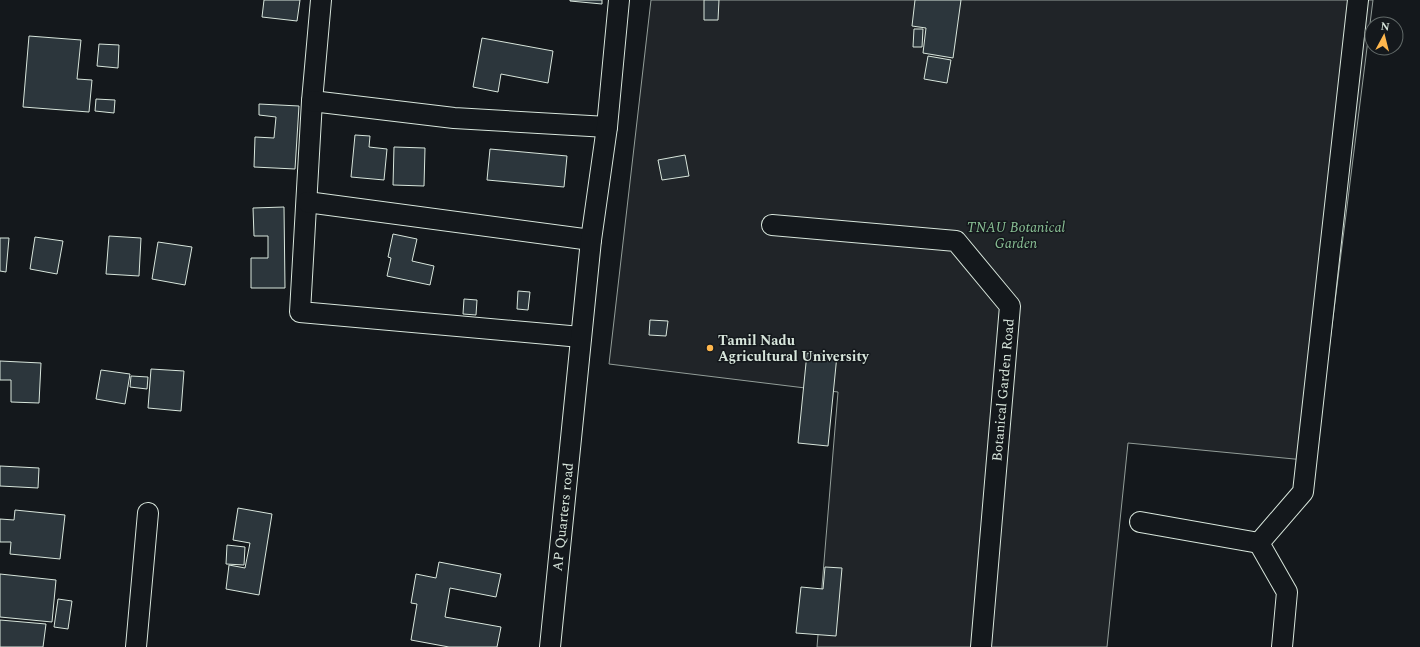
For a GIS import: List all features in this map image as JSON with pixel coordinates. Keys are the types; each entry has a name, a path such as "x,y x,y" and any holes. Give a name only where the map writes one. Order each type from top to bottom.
{"street":[{"path":"320,0 312,100 300,312 581,337"},
{"name":"AP Quarters road","path":"550,647 581,337 607,127 619,0"},
{"path":"1259,542 1303,492 1358,0"},
{"path":"312,100 454,118 607,127"},
{"path":"307,202 592,240"},
{"name":"Botanical Garden Road","path":"772,225 956,241 1010,306 981,647"},
{"path":"136,647 148,513"},
{"path":"1140,522 1259,542"},
{"path":"1259,542 1287,592 1282,647"}],"green space":[{"name":"TNAU Botanical Garden","path":"651,0 1373,0 1371,16 1364,16 1364,56 1366,56 1315,461 1128,443 1107,647 817,647 838,392 609,364"}],"building":[{"path":"264,0 300,0 297,21 262,17"},
{"path":"602,0 602,4 570,1"},
{"path":"704,0 719,0 718,20 704,20"},
{"path":"915,0 961,0 953,58 923,53 926,28 912,26"},
{"path":"914,29 923,29 922,47 913,47"},
{"path":"29,36 81,40 77,79 92,80 89,112 23,107"},
{"path":"482,38 553,51 548,83 501,74 498,92 473,87"},
{"path":"99,44 119,45 118,68 97,66"},
{"path":"928,56 951,60 947,83 924,79"},
{"path":"96,99 115,100 114,113 95,111"},
{"path":"259,104 299,106 295,169 254,167 255,137 274,138 276,117 259,115"},
{"path":"355,135 370,136 369,147 387,149 384,180 351,177"},
{"path":"394,147 425,148 424,186 393,185"},
{"path":"490,149 567,156 564,187 487,180"},
{"path":"685,155 689,176 662,180 658,160"},
{"path":"284,207 285,288 251,288 251,258 268,258 268,236 254,236 253,208"},
{"path":"393,234 417,239 412,261 434,266 430,285 387,276 391,258 388,257"},
{"path":"109,236 141,238 139,276 106,274"},
{"path":"35,237 63,241 57,274 30,269"},
{"path":"0,238 9,238 6,272 0,271"},
{"path":"158,242 192,247 185,285 152,279"},
{"path":"518,291 530,292 528,310 517,309"},
{"path":"464,299 477,300 476,315 463,314"},
{"path":"650,320 668,321 666,336 649,335"},
{"path":"807,353 837,355 828,446 798,443"},
{"path":"0,361 41,363 39,403 11,402 11,380 0,380"},
{"path":"151,369 184,371 181,411 148,408"},
{"path":"101,370 130,374 125,404 96,399"},
{"path":"131,376 148,377 147,389 130,387"},
{"path":"0,466 39,468 38,488 0,486"},
{"path":"238,508 272,514 259,595 226,589 229,565 245,568 250,543 233,540"},
{"path":"15,510 65,515 60,559 10,554 11,542 0,542 0,519 14,520"},
{"path":"227,545 245,547 244,565 226,564"},
{"path":"439,562 501,574 496,597 450,588 445,617 501,627 497,647 449,647 411,640 417,604 411,603 416,574 436,578"},
{"path":"825,567 842,568 836,636 796,633 801,587 823,589"},
{"path":"0,574 56,580 52,622 0,617"},
{"path":"58,599 72,601 68,629 54,627"},
{"path":"0,620 46,624 43,647 0,647"}],"place":[{"name":"Tamil Nadu Agricultural University","path":"710,348"}]}
